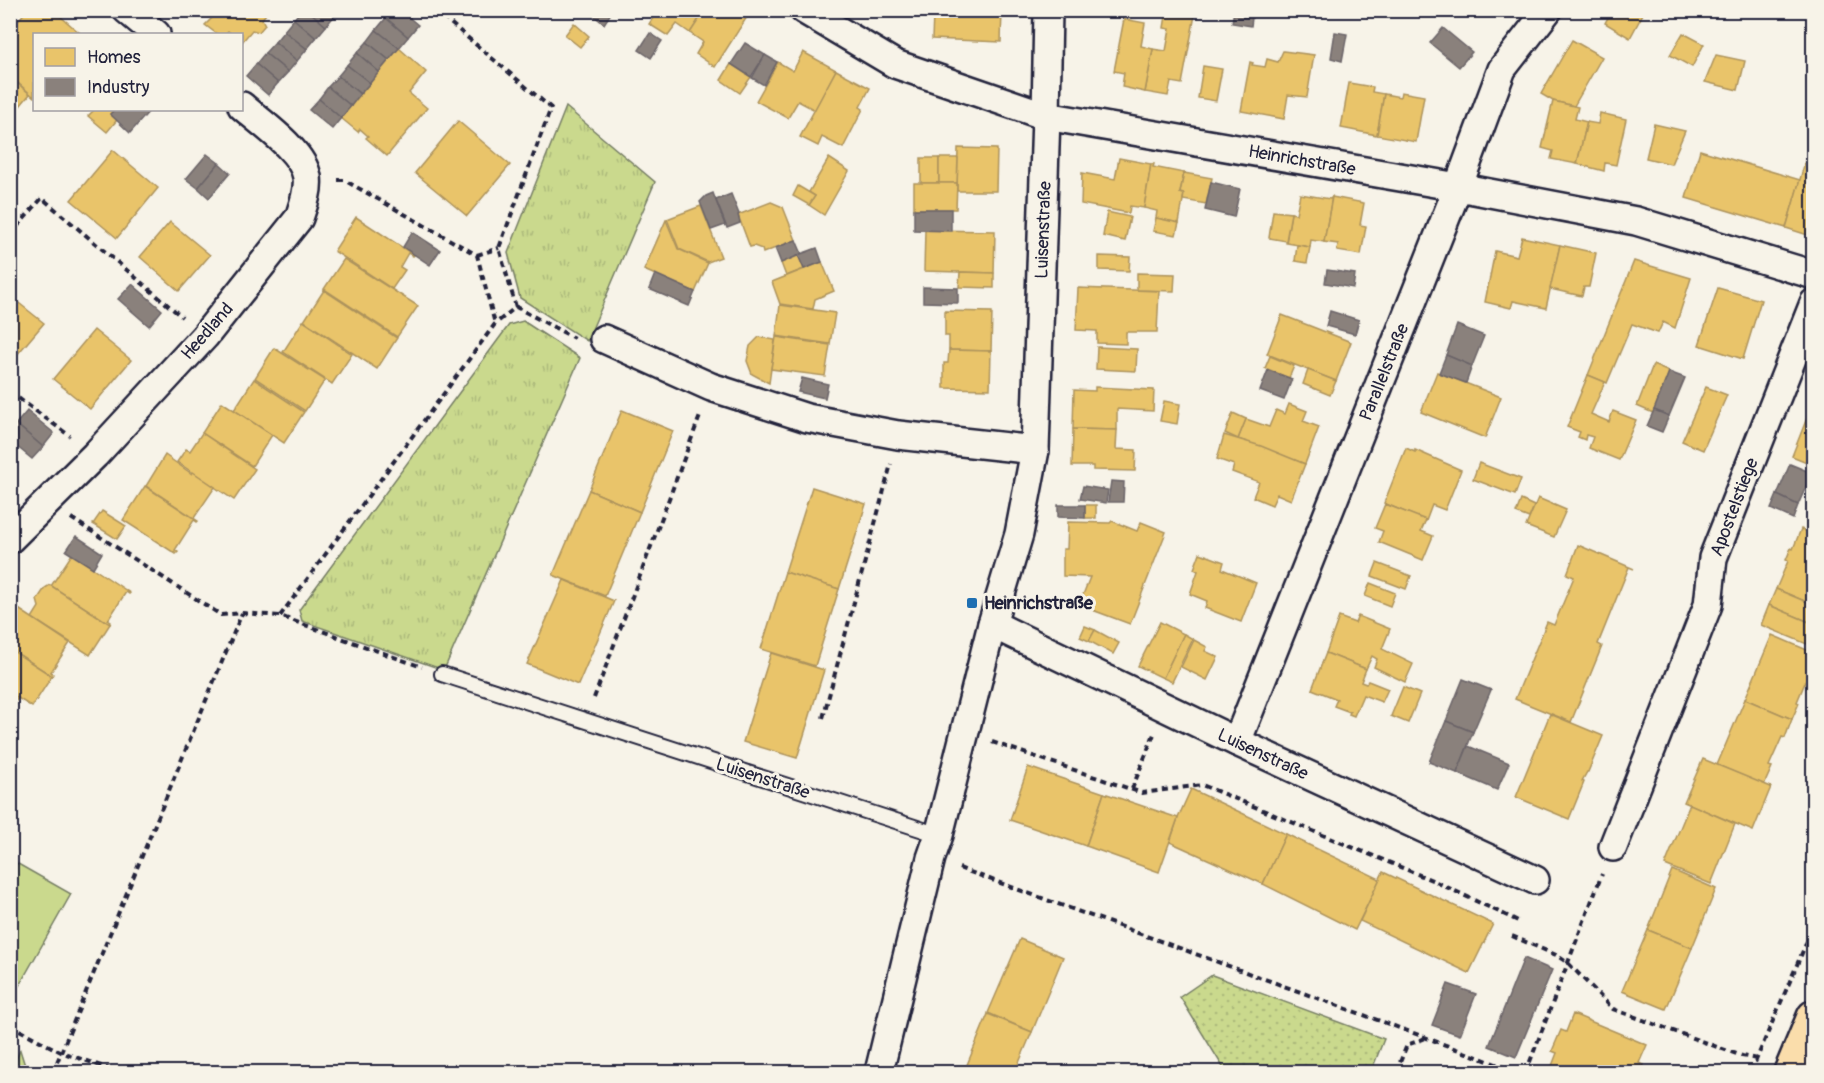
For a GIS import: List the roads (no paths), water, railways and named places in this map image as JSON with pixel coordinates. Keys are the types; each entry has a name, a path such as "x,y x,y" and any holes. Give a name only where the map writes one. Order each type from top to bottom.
{"main road":[{"path":"1791,1072 1814,1017"}],"street":[{"path":"127,10 155,33"},
{"name":"Heinrichstraße","path":"804,10 895,64 1046,116 1458,187 1636,221 1814,275"},
{"name":"Luisenstraße","path":"879,1072 992,624 1019,534 1035,450 1048,10"},
{"name":"Parallelstraße","path":"1237,742 1503,69 1548,10"},
{"name":"Heedland","path":"10,539 48,503 205,336 299,218 306,197 307,177 295,153 243,107"},
{"name":"Apostelstiege","path":"1612,847 1708,605 1713,558 1814,303"},
{"path":"604,339 711,387 807,418 898,435 1035,450"},
{"name":"Luisenstraße","path":"992,624 1237,742 1535,880"}],"lane":[{"name":"Luisenstraße","path":"442,674 586,720 935,846"}],"place":[{"name":"Heinrichstraße","path":"972,603"}]}
